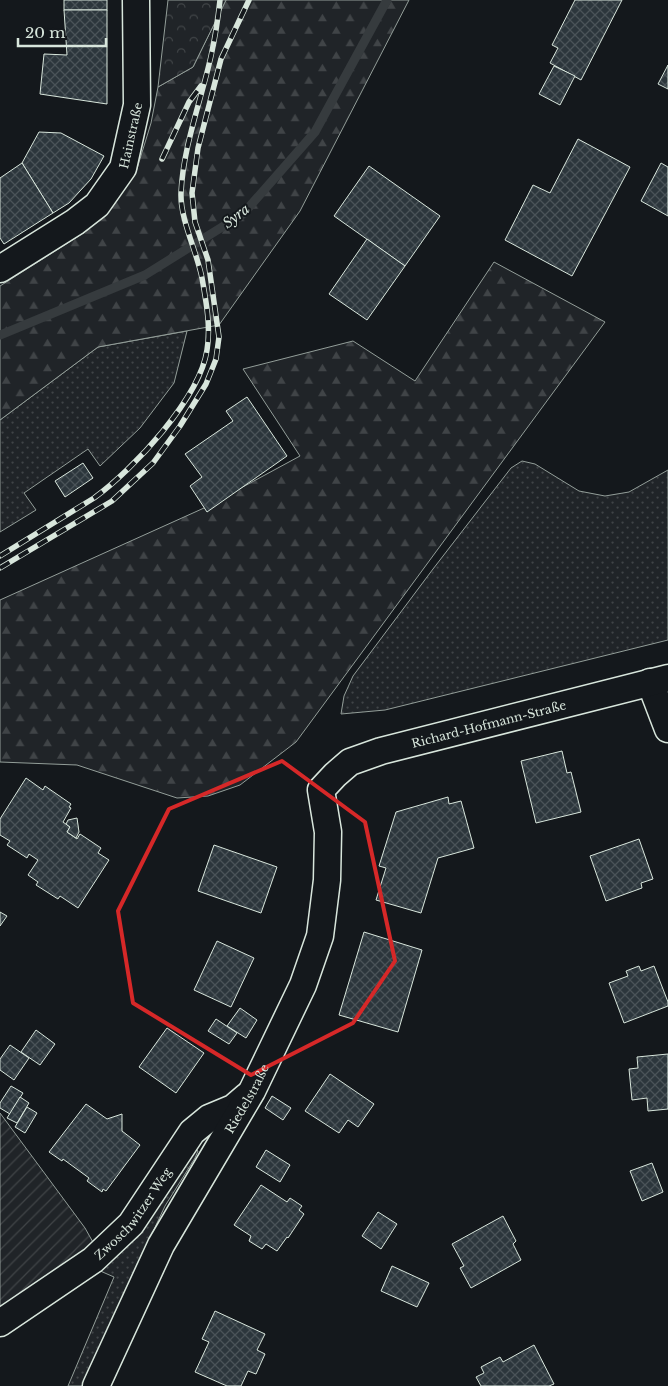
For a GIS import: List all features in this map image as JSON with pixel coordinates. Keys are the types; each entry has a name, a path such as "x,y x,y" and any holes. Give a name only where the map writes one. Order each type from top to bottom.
{"street":[{"name":"Hainstraße","path":"0,269 75,222 98,205 123,168 137,105 136,0"},
{"path":"659,680 668,729"},
{"name":"Richard-Hofmann-Straße","path":"321,790 350,762 381,751 659,680"},
{"name":"Riedelstraße","path":"96,1386 161,1246 252,1091 302,985 320,936 326,880 328,832 321,790"},
{"name":"Zwoschwitzer Weg","path":"0,1323 93,1260 131,1224 192,1132 209,1118 233,1108 252,1091"}],"highlighted area":[{"path":"282,761 365,822 395,961 353,1023 251,1075 133,1003 118,911 169,809"}],"green space":[{"path":"168,0 226,0 193,67 158,87"},
{"path":"226,0 409,0 300,211 219,325 98,347 0,420 0,286 85,232 111,209 136,172 151,123 158,87 193,67"},
{"path":"494,262 605,322 296,742 240,785 208,796 177,798 77,765 0,762 0,600 204,508 300,456 243,369 353,341 415,381"},
{"path":"187,331 174,383 140,428 100,466 88,449 24,493 36,510 0,532 0,420 98,347"},
{"path":"522,461 535,464 579,491 605,496 629,492 668,470 668,640 385,710 341,714 344,696 353,676 511,468"},
{"path":"0,1113 85,1228 94,1244 0,1310"},
{"path":"194,1148 198,1151 195,1158 165,1206 84,1386 68,1386 114,1277 98,1270"}],"building":[{"path":"64,0 107,0 107,10 64,10"},
{"path":"575,0 622,0 581,80 550,63 558,48 552,45"},
{"path":"64,10 107,10 107,104 40,94 44,54 67,55"},
{"path":"668,65 668,89 658,84"},
{"path":"554,66 575,76 560,105 539,94"},
{"path":"39,132 61,133 104,156 91,179 69,203 53,213 22,163"},
{"path":"578,139 630,167 572,276 505,240 533,185 550,193"},
{"path":"22,163 53,213 4,244 0,238 0,178"},
{"path":"661,163 668,167 668,216 641,201"},
{"path":"369,166 440,216 405,266 334,216"},
{"path":"367,239 405,266 367,320 329,294"},
{"path":"247,397 287,456 207,512 190,486 202,477 185,454 233,421 226,411"},
{"path":"83,463 93,478 65,497 55,481"},
{"path":"562,751 567,773 571,772 581,812 536,823 521,761"},
{"path":"26,778 43,790 45,786 71,804 69,807 71,808 63,822 70,827 67,832 77,839 80,834 101,848 98,853 109,860 78,908 60,896 58,899 36,885 38,882 28,875 38,860 29,854 27,858 7,845 10,841 0,835 0,819"},
{"path":"448,797 449,804 461,801 474,848 438,858 421,913 376,900 386,868 379,866 396,812"},
{"path":"77,818 79,832 76,838 67,832 70,827 66,824 68,820"},
{"path":"639,839 653,879 641,883 642,888 606,901 590,856"},
{"path":"214,845 277,867 261,913 198,891"},
{"path":"0,912 7,916 0,926"},
{"path":"364,932 422,950 398,1032 339,1015"},
{"path":"217,941 254,958 231,1007 194,990"},
{"path":"639,966 641,971 654,966 668,1006 624,1023 609,983 628,976 626,971"},
{"path":"240,1008 257,1020 246,1038 227,1026"},
{"path":"216,1019 237,1033 229,1044 208,1031"},
{"path":"167,1028 204,1053 176,1093 139,1067"},
{"path":"36,1030 55,1044 40,1065 21,1052"},
{"path":"10,1045 29,1058 14,1080 0,1070 0,1059"},
{"path":"668,1054 668,1109 648,1111 647,1098 632,1100 629,1069 638,1068 637,1057"},
{"path":"330,1074 374,1104 358,1127 348,1120 339,1133 305,1111"},
{"path":"11,1086 23,1093 10,1114 0,1108 0,1103"},
{"path":"272,1096 291,1108 283,1120 265,1108"},
{"path":"20,1097 29,1103 17,1123 7,1118"},
{"path":"86,1104 107,1119 122,1114 122,1131 140,1145 106,1191 103,1189 102,1192 87,1181 89,1178 63,1159 62,1161 49,1152"},
{"path":"27,1107 37,1113 25,1133 15,1127"},
{"path":"266,1150 290,1165 280,1182 256,1167"},
{"path":"652,1163 663,1192 642,1201 630,1171"},
{"path":"261,1185 287,1202 290,1198 302,1206 299,1210 304,1214 277,1251 266,1244 262,1249 249,1241 251,1236 234,1225"},
{"path":"378,1212 397,1224 381,1249 362,1236"},
{"path":"503,1216 516,1241 513,1244 521,1260 471,1288 460,1268 464,1266 452,1244"},
{"path":"392,1266 429,1283 417,1307 381,1291"},
{"path":"215,1311 265,1334 257,1350 265,1354 256,1374 248,1371 241,1386 227,1386 195,1372 209,1342 202,1339"},
{"path":"534,1345 554,1384 549,1386 481,1386 476,1377 484,1373 481,1367 500,1357 503,1362"}],"waterway":[{"name":"Syra","path":"0,335 145,275 243,214 315,132 387,0"}],"railway":[{"path":"0,556 94,498 110,486 145,452 162,432 192,389 202,369 208,341 208,314 200,268 183,214 181,193 185,159 211,56 220,0"},
{"path":"0,568 112,501 153,463 180,426 206,384 216,359 219,337 208,260 195,222 192,193 198,148 221,59 249,0"},
{"path":"162,159 189,102 201,86"}]}
